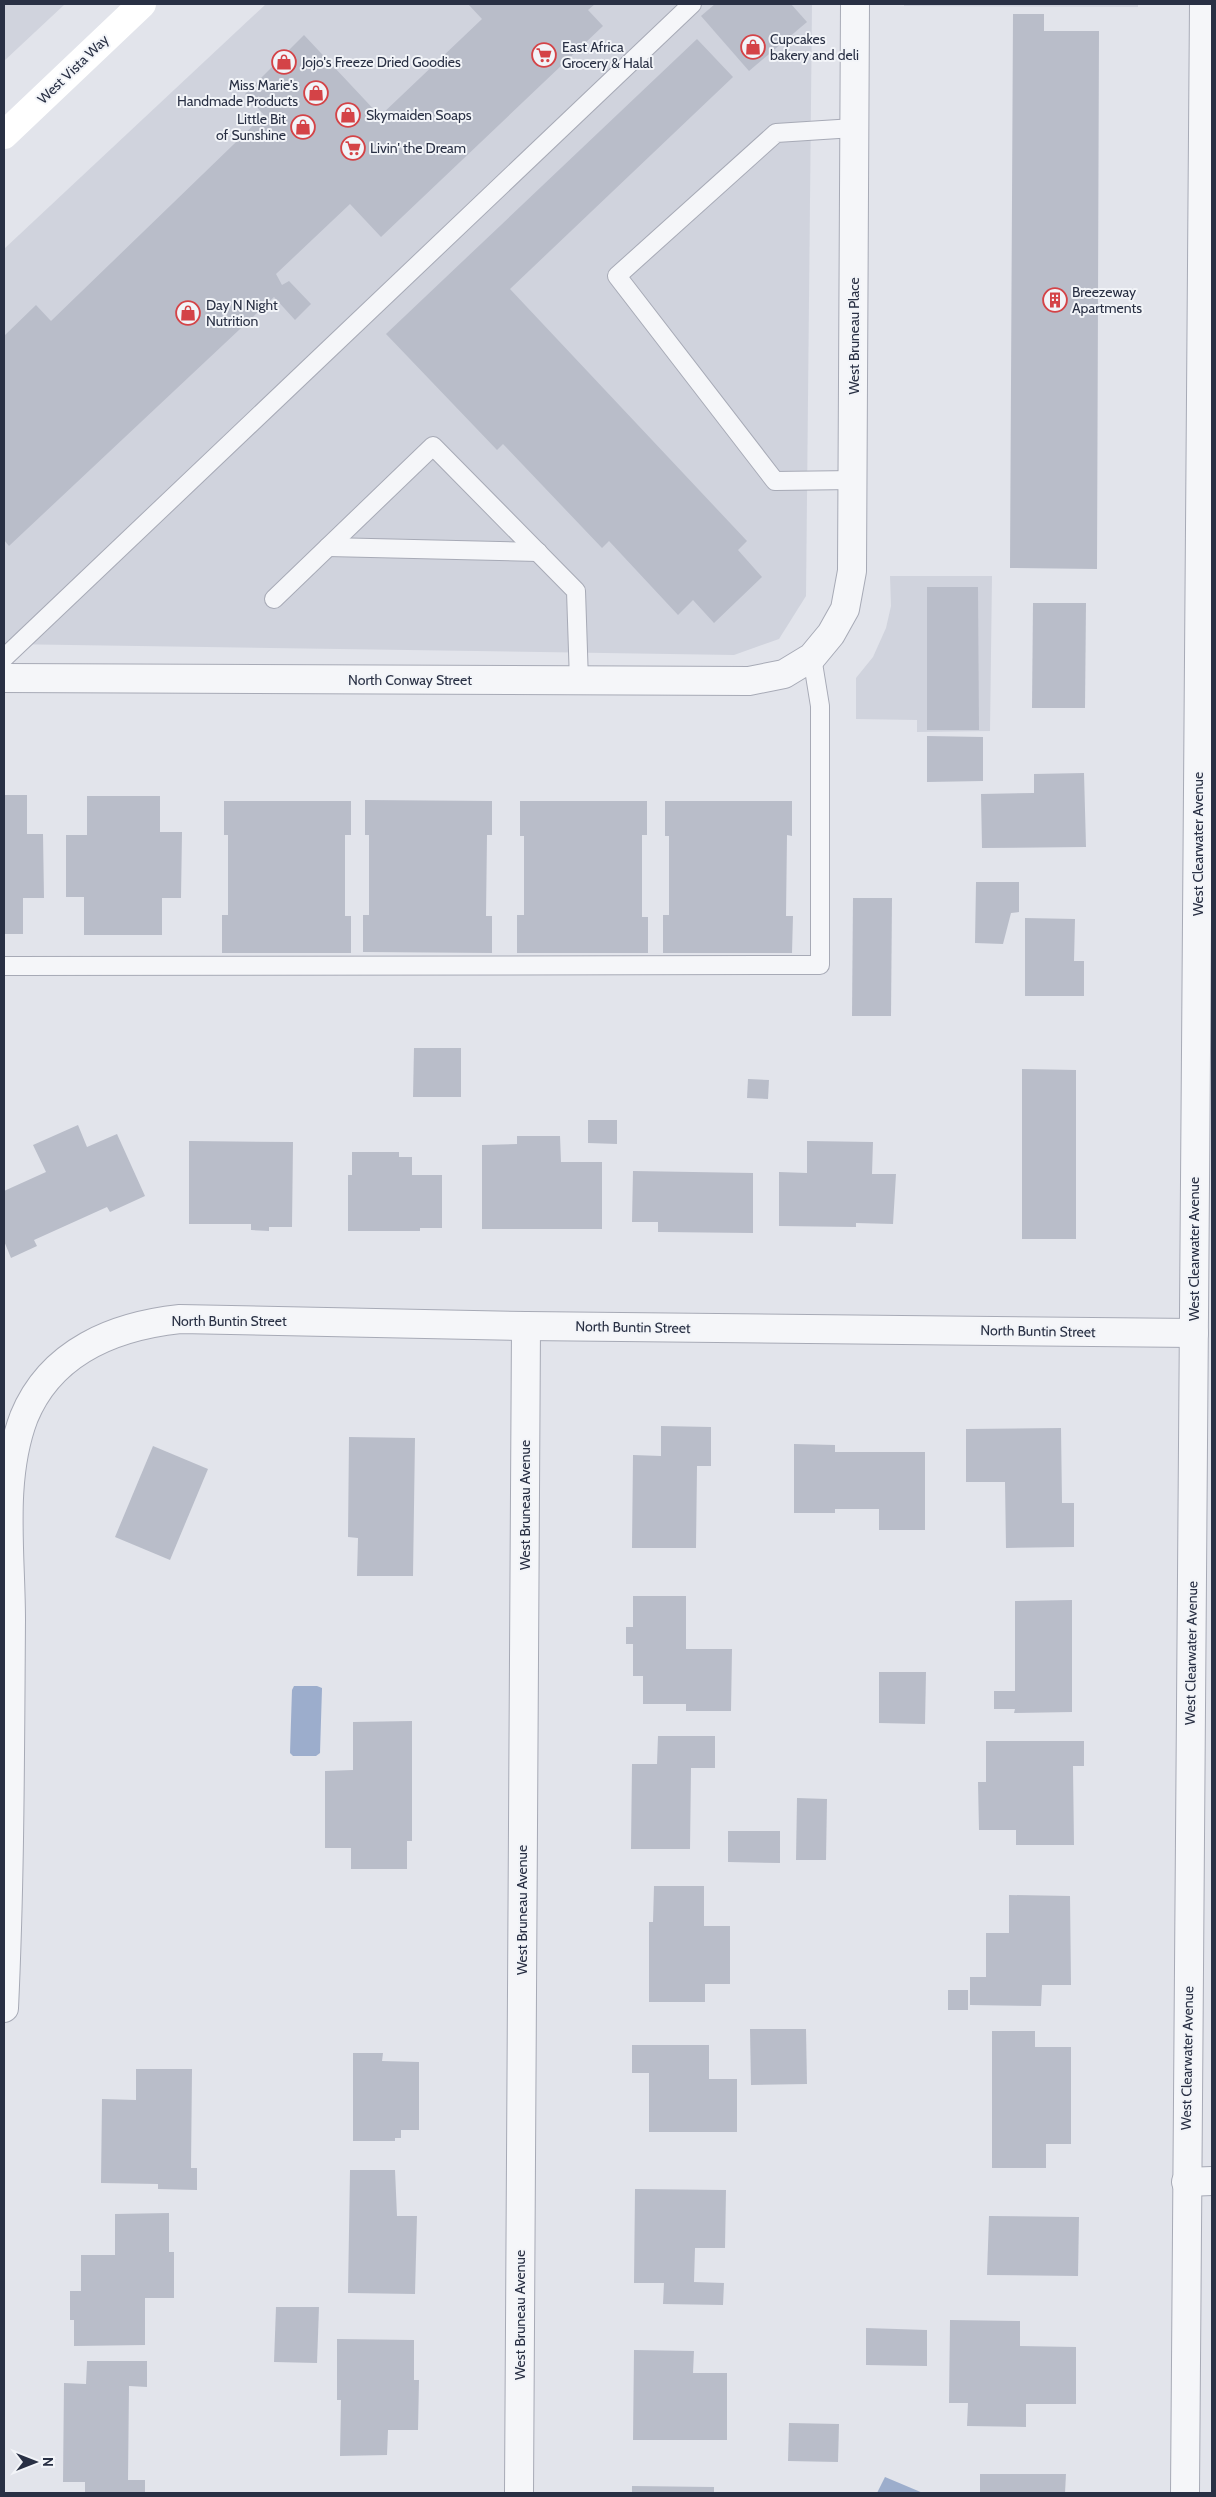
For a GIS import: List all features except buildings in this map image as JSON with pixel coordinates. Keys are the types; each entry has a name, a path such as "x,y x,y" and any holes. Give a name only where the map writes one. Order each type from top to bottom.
{"main road":[{"name":"West Vista Way","path":"4,135 142,4"}],"street":[{"name":"West Bruneau Place","path":"812,657 831,634 845,609 852,571 854,480 855,4"},
{"name":"West Clearwater Avenue","path":"1184,2493 1199,2181 1194,1333 1204,4"},
{"name":"North Conway Street","path":"4,678 749,681 784,674 812,657"},
{"name":"North Buntin Street","path":"4,2008 10,1728 9,1492 13,1452 25,1415 42,1385 79,1350 105,1336 132,1326 180,1320 526,1326 1194,1333"},
{"name":"West Bruneau Avenue","path":"518,2493 526,1326"}],"lane":[{"path":"4,658 692,4"},
{"path":"854,128 776,133 617,276 775,482 854,480"},
{"path":"274,599 433,446 576,591 579,681"},
{"path":"328,547 538,552"},
{"path":"4,966 820,965 820,706 812,657"}],"shaded area":[{"path":"4,4 65,4 4,61"},
{"path":"266,4 812,4 806,596 779,639 734,655 4,644 4,249"},
{"path":"904,4 1138,4 1138,7 904,6"},
{"path":"890,576 992,576 990,731 917,732 917,720 856,719 856,678 873,657 886,628 891,606"}],"water":[{"path":"294,1686 317,1686 322,1688 320,1753 316,1756 293,1756 290,1753 292,1690"},
{"path":"885,2477 923,2493 877,2493"}],"place":[{"name":"Cupcakes bakery and deli","path":"753,47"},
{"name":"East Africa Grocery & Halal","path":"544,55"},
{"name":"Jojo's Freeze Dried Goodies","path":"284,62"},
{"name":"Miss Marie's Handmade Products","path":"316,93"},
{"name":"Skymaiden Soaps","path":"348,115"},
{"name":"Little Bit of Sunshine","path":"303,127"},
{"name":"Livin' the Dream","path":"353,148"},
{"name":"Breezeway Apartments","path":"1055,300"},
{"name":"Day N Night Nutrition","path":"188,313"}]}
